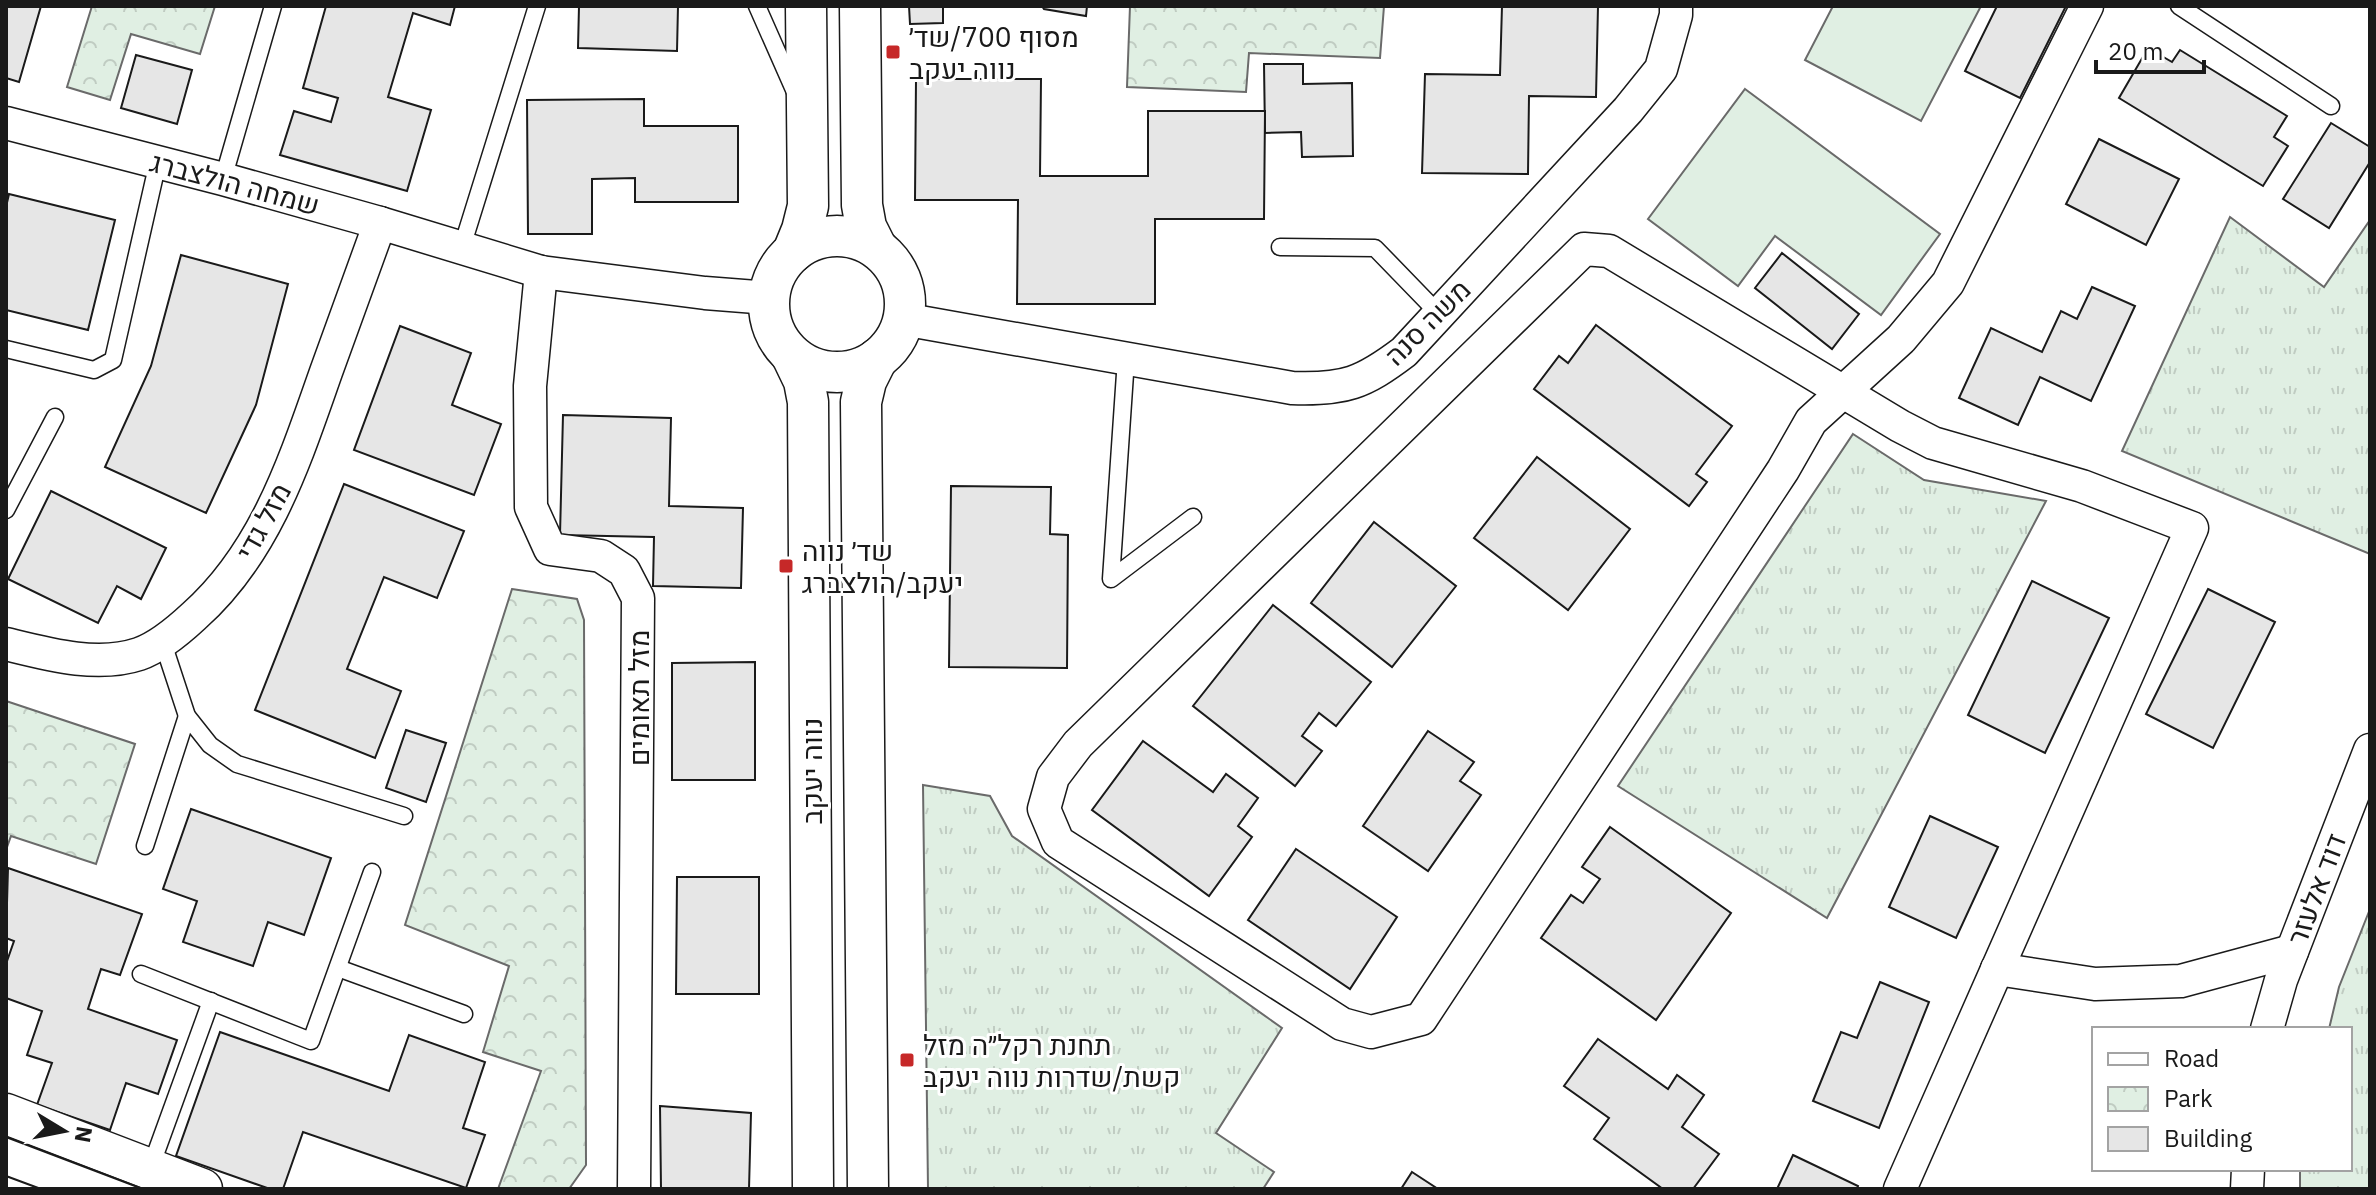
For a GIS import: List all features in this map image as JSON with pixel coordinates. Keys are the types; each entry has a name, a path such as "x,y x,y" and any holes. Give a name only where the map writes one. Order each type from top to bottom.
{"street":[{"path":"793,252 808,206 806,6"},
{"path":"860,6 862,205 866,227 876,247 889,260 902,283 905,301 903,319 894,341 877,359 853,371 834,373 816,369 792,356 772,326 769,298 776,273 793,252 807,242 833,236 859,239 876,247"},
{"name":"משה סנה","path":"903,319 1292,388 1344,386 1366,379 1404,352 1628,110 1661,69 1676,6"},
{"path":"1900,1189 2192,528 2082,486 1933,443 1900,426 1845,391 1609,251 1584,249 1078,744 1053,777 1044,809 1058,842 1342,1024 1371,1032 1421,1019 1783,470 1811,421 1845,391 1901,339 1948,283 2087,6"},
{"name":"שמחה הולצברג","path":"6,123 223,179 541,272 769,298"},
{"name":"מזל גדי","path":"6,644 55,656 105,659 139,654 177,632 213,599 269,519 292,467 380,223"},
{"name":"מזל תאומים","path":"541,272 530,386 531,507 550,549 601,556 624,571 638,598 634,1189"},
{"name":"נווה יעקב","path":"792,356 804,381 808,402 813,1189"},
{"name":"נווה יעקב","path":"868,1189 861,402 866,381 877,359"},
{"name":"דוד אלעזר","path":"2268,1027 2292,951 2370,750"},
{"path":"1997,969 2095,984 2181,981 2292,951"},
{"path":"6,1114 202,1189"}],"lane":[{"path":"223,179 273,6"},
{"path":"461,250 537,6"},
{"path":"757,6 807,120"},
{"path":"2179,6 2331,106"},
{"path":"6,349 94,370 113,360 158,162"},
{"path":"1280,247 1375,248 1439,314"},
{"path":"1126,359 1111,579 1193,517"},
{"path":"6,510 55,417"},
{"path":"162,640 187,716 210,745 237,764 404,816"},
{"path":"145,846 187,716"},
{"path":"141,974 311,1041 372,872"},
{"path":"338,968 464,1014"},
{"path":"150,1169 211,1001"}],"green space":[{"path":"92,6 215,6 200,54 131,34 110,100 67,87"},
{"path":"1130,6 1384,6 1380,58 1249,53 1246,92 1127,87"},
{"path":"1833,6 1981,6 1921,121 1805,60"},
{"path":"1745,89 1940,234 1881,315 1775,236 1738,286 1648,219"},
{"path":"2230,217 2324,287 2370,220 2370,554 2122,451"},
{"path":"1853,434 1924,480 2046,501 1827,918 1618,786"},
{"path":"512,589 577,599 584,620 586,1165 569,1189 498,1189 541,1071 483,1052 509,966 405,925"},
{"path":"6,701 135,744 96,864 11,836 6,850"},
{"path":"923,785 990,796 1012,836 1282,1028 1216,1133 1274,1172 1263,1189 928,1189"},
{"path":"2370,909 2370,1189 2300,1189 2300,1171 2352,1171 2352,1027 2329,1027 2339,987"}],"building":[{"path":"6,6 41,6 19,82 6,78"},
{"path":"326,6 455,6 450,25 413,13 388,97 431,110 407,191 280,155 294,111 331,122 338,98 303,88"},
{"path":"579,6 678,6 677,51 578,48"},
{"path":"909,6 943,6 943,23 910,24"},
{"path":"1042,6 1087,6 1086,16 1044,9"},
{"path":"1502,6 1598,6 1596,97 1529,96 1528,174 1422,173 1425,74 1500,75"},
{"path":"1997,6 2066,6 2020,98 1965,71"},
{"path":"2148,48 2172,62 2180,50 2287,116 2274,137 2288,146 2263,186 2119,98"},
{"path":"136,55 192,70 177,124 121,108"},
{"path":"1264,64 1303,64 1303,84 1352,83 1353,156 1302,157 1301,132 1265,133"},
{"path":"916,79 1041,79 1040,176 1148,176 1148,111 1265,111 1264,219 1155,219 1155,304 1017,304 1018,200 915,200"},
{"path":"644,99 644,126 738,126 738,202 635,202 635,178 592,179 592,234 528,234 527,100"},
{"path":"2331,123 2370,147 2370,162 2329,228 2283,199"},
{"path":"2099,139 2179,179 2146,245 2066,204"},
{"path":"9,194 115,220 88,330 6,310 6,207"},
{"path":"1782,253 1859,314 1832,349 1755,288"},
{"path":"181,255 288,284 256,405 206,513 105,467 151,366"},
{"path":"2092,287 2135,306 2091,401 2040,377 2018,425 1959,398 1991,328 2042,352 2061,311 2077,319"},
{"path":"1596,325 1732,426 1696,474 1707,482 1689,506 1534,389 1559,356 1568,363"},
{"path":"400,326 471,353 452,405 501,424 474,495 354,450"},
{"path":"563,415 671,418 669,506 743,508 741,588 653,586 654,537 560,535"},
{"path":"1537,457 1630,529 1568,610 1474,538"},
{"path":"344,484 464,531 437,598 384,577 347,669 401,691 375,758 255,710"},
{"path":"951,486 1051,487 1050,534 1068,535 1067,668 949,667"},
{"path":"51,491 166,548 141,599 117,586 98,623 8,579"},
{"path":"1374,522 1456,586 1392,667 1311,603"},
{"path":"2032,581 2109,618 2045,753 1968,715"},
{"path":"2208,589 2275,622 2213,748 2146,714"},
{"path":"1273,605 1371,682 1336,726 1319,713 1302,736 1322,751 1295,786 1193,706"},
{"path":"755,662 755,780 672,780 672,663"},
{"path":"406,730 446,743 426,802 386,788"},
{"path":"1428,731 1474,762 1460,781 1481,795 1428,871 1363,826"},
{"path":"1143,741 1213,792 1226,774 1258,798 1238,826 1252,837 1209,896 1092,810"},
{"path":"191,809 331,858 304,935 268,922 253,966 183,942 197,901 163,889"},
{"path":"1930,816 1998,847 1956,938 1889,907"},
{"path":"1610,827 1731,913 1656,1020 1541,938 1571,895 1583,903 1600,879 1582,867"},
{"path":"1296,849 1397,917 1350,989 1248,920"},
{"path":"8,868 142,914 120,975 101,969 88,1009 177,1040 158,1094 126,1083 110,1130 37,1105 52,1063 27,1055 42,1011 6,998 6,964 14,941 6,938"},
{"path":"677,877 759,877 759,994 676,994"},
{"path":"1880,982 1929,1002 1879,1128 1813,1101 1841,1032 1857,1038"},
{"path":"220,1032 389,1091 409,1035 485,1062 463,1128 485,1135 466,1188 303,1132 283,1189 270,1189 176,1156"},
{"path":"1598,1039 1668,1089 1677,1075 1704,1095 1682,1127 1719,1154 1693,1189 1663,1189 1594,1139 1609,1118 1564,1086"},
{"path":"660,1106 751,1113 749,1189 661,1189"},
{"path":"1793,1155 1858,1186 1857,1189 1777,1189"},
{"path":"1412,1172 1438,1189 1401,1189"}],"tram line":[{"path":"6,1137 143,1189"},
{"path":"6,1176 41,1189"}],"place":[{"name":"מסוף 700/שד׳ נווה יעקב","path":"893,52"},
{"name":"שד׳ נווה יעקב/הולצברג","path":"786,566"},
{"name":"תחנת רקל״ה מזל קשת/שדרות נווה יעקב","path":"907,1060"}]}
